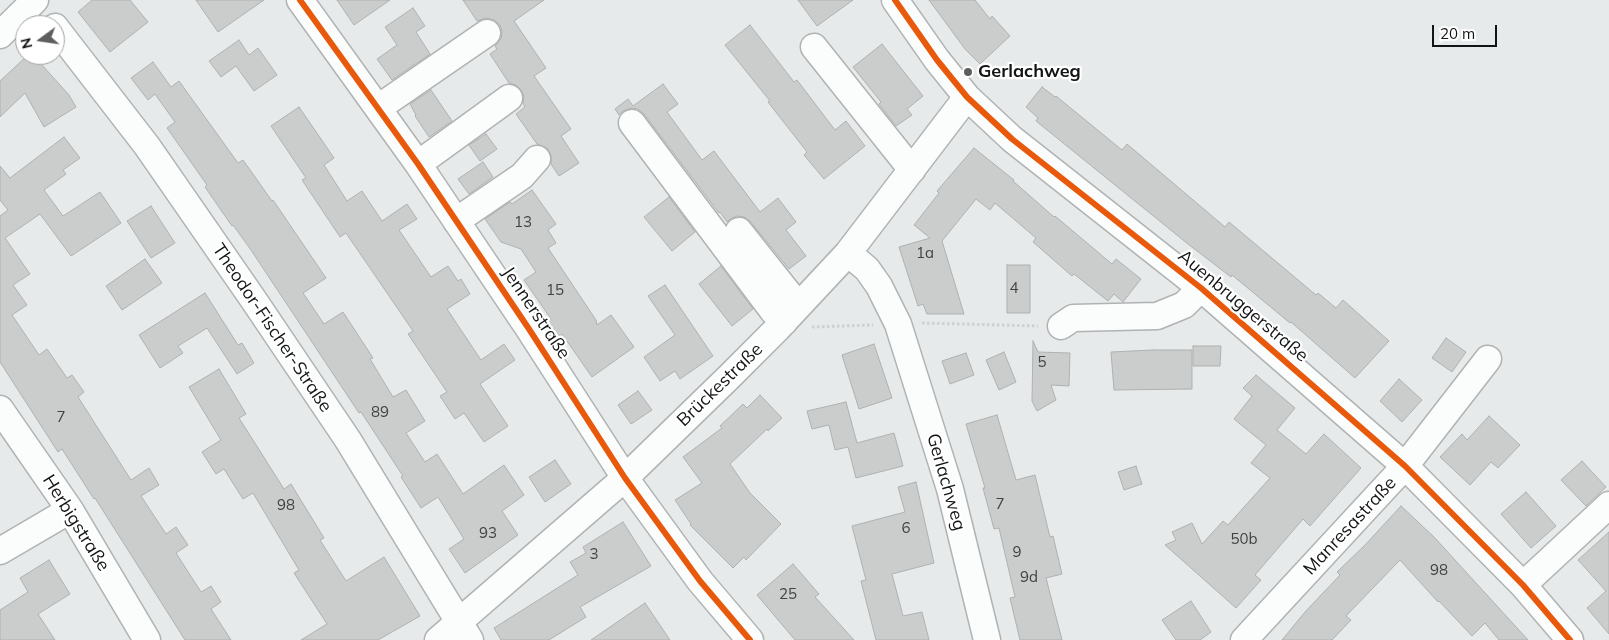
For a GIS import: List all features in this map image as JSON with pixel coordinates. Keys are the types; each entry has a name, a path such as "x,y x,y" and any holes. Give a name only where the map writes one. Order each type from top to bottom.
{"street":[{"path":"0,34 34,0"},
{"name":"Theodor-Fischer-Straße","path":"34,0 46,15"},
{"name":"Jennerstraße","path":"300,0 418,164 529,329 625,478 700,581 750,640"},
{"name":"Auenbruggerstraße","path":"894,0 937,60 967,97 1012,139 1201,288 1405,466 1524,585 1570,640"},
{"path":"378,108 487,34"},
{"name":"Theodor-Fischer-Straße","path":"65,40 147,146 348,440 465,631"},
{"path":"814,47 912,170"},
{"name":"Brückestraße","path":"438,640 465,631 729,378 848,253 967,97"},
{"path":"418,164 510,98"},
{"path":"632,123 773,311 788,317"},
{"path":"456,221 522,176 537,159"},
{"path":"688,182 788,317"},
{"path":"739,231 789,294 788,317"},
{"name":"Gerlachweg","path":"848,253 867,270 879,286 898,324 950,489 987,640"},
{"path":"1061,326 1073,318 1157,316 1184,305 1201,288"},
{"name":"Manresastraße","path":"1244,640 1405,466 1488,360"},
{"name":"Herbigstraße","path":"0,409 70,510 147,640"},
{"path":"1524,585 1609,505"},
{"path":"0,551 70,510"}],"path":[{"path":"788,317 898,324 1061,326"}],"building":[{"path":"92,0 130,0 148,22 110,52 78,12"},
{"path":"196,0 264,0 218,32"},
{"path":"337,0 390,0 354,25"},
{"path":"463,0 544,0 514,21 546,68 534,76 571,129 561,136 579,163 559,176 551,164 551,155 547,148 537,144 516,114 525,107 523,103 524,96 521,90 516,85 509,83 490,54 497,49 495,46 501,39 502,31 500,25 494,20 486,18 477,21"},
{"path":"798,0 853,0 817,26"},
{"path":"929,0 975,0 990,19 992,16 1010,36 980,64 965,49"},
{"path":"413,8 425,26 416,32 430,54 392,80 377,59 397,45 385,27"},
{"path":"750,25 794,82 797,80 835,130 846,121 865,146 824,179 804,155 807,152 768,102 770,101 725,45"},
{"path":"239,40 249,55 258,48 277,75 254,91 236,66 221,77 209,61"},
{"path":"882,44 923,96 907,109 912,115 896,126 879,104 881,102 853,67"},
{"path":"153,62 171,87 179,81 238,163 243,160 273,200 326,278 303,293 324,324 343,312 373,358 370,359 393,397 406,390 425,421 406,433 425,462 437,454 463,494 504,465 524,495 502,511 518,535 465,573 449,549 464,539 438,497 421,508 401,477 403,476 361,412 359,413 251,250 205,187 207,185 167,128 175,122 155,94 148,100 131,78"},
{"path":"17,65 42,65 69,95 76,107 44,127 25,93 0,117 0,81"},
{"path":"663,84 678,104 667,112 702,160 714,151 760,212 778,198 796,222 786,230 806,256 789,269 750,221 744,217 737,216 727,222 644,114 638,109 631,108 619,115 615,109 628,99 633,106"},
{"path":"1042,87 1056,96 1122,150 1127,144 1225,227 1229,222 1316,295 1318,293 1336,308 1343,300 1389,341 1355,378 1291,322 1232,275 1231,277 1188,244 1036,121 1038,118 1026,107"},
{"path":"431,90 452,121 429,137 415,116 410,104"},
{"path":"299,107 334,158 324,165 347,201 362,191 382,221 407,204 417,219 399,230 431,277 448,266 458,281 461,279 470,294 447,309 481,360 504,344 515,360 480,384 508,426 484,442 464,413 455,419 440,396 447,392 408,334 413,331 346,233 340,237 302,180 306,178 271,126"},
{"path":"486,134 497,149 480,161 469,145"},
{"path":"64,137 80,158 63,170 66,174 44,190 63,216 100,192 121,223 71,256 40,214 5,238 30,274 13,285 27,305 12,315 39,355 47,349 67,378 72,375 84,392 78,397 131,480 149,468 159,485 141,496 166,534 176,527 188,545 176,553 201,592 211,586 221,602 211,609 231,640 185,640 95,498 62,449 58,452 0,362 0,216 8,210 0,200 0,166 10,178"},
{"path":"974,148 1112,264 1116,259 1141,279 1123,302 1114,294 1108,301 1074,274 1072,276 1033,242 1036,238 995,203 990,210 976,199 942,241 964,314 927,314 923,304 918,306 899,247 930,238 914,225 939,193 937,191"},
{"path":"483,162 493,177 469,194 458,179"},
{"path":"532,190 556,224 548,230 556,243 548,248 596,320 597,325 611,315 634,347 592,377 562,334 554,340 544,324 551,319 524,280 536,272 521,249 501,242 485,219"},
{"path":"669,197 695,232 672,251 644,217"},
{"path":"151,206 175,243 151,258 127,221"},
{"path":"145,259 162,283 122,310 106,286"},
{"path":"1007,265 1030,265 1030,313 1007,313"},
{"path":"721,266 753,309 732,326 699,284"},
{"path":"665,285 713,356 680,379 675,371 660,381 644,357 675,335 648,296"},
{"path":"205,293 238,345 242,343 254,363 237,374 207,328 178,346 183,353 160,368 139,335"},
{"path":"1446,338 1466,352 1452,372 1432,358"},
{"path":"1033,341 1038,352 1070,353 1069,386 1051,385 1056,400 1037,411 1032,401"},
{"path":"874,344 892,398 859,409 842,355"},
{"path":"1193,346 1221,346 1220,366 1193,366"},
{"path":"1192,350 1192,389 1114,390 1111,352"},
{"path":"1004,352 1016,382 999,390 986,360"},
{"path":"966,353 974,375 950,384 942,361"},
{"path":"219,369 246,414 239,418 284,489 291,484 324,538 320,540 346,581 384,557 420,616 378,640 301,640 327,624 294,573 299,570 253,493 243,499 224,469 216,474 202,452 221,440 189,387"},
{"path":"1256,375 1295,408 1277,430 1306,454 1324,434 1361,468 1310,526 1303,519 1255,575 1261,580 1236,608 1165,545 1176,540 1172,532 1192,523 1202,544 1223,521 1228,525 1270,478 1251,463 1266,445 1234,419 1252,396 1243,388"},
{"path":"1399,379 1422,400 1402,422 1380,401"},
{"path":"638,391 652,410 631,424 618,405"},
{"path":"760,395 782,418 768,431 767,429 730,464 750,493 781,524 746,560 744,557 733,568 690,525 675,500 702,483 683,457 722,428 720,426 743,404 747,408"},
{"path":"846,402 857,443 894,433 903,466 856,478 848,447 835,450 829,425 812,429 807,411"},
{"path":"997,415 1016,480 1035,475 1050,537 1053,536 1062,574 1046,578 1062,640 1020,640 1010,598 1015,597 999,528 994,529 983,488 985,488 966,424"},
{"path":"1489,416 1520,445 1498,468 1491,462 1470,485 1440,457 1462,434 1467,440"},
{"path":"555,460 571,484 545,502 529,477"},
{"path":"1582,461 1606,487 1586,506 1561,480"},
{"path":"1136,466 1142,484 1124,490 1118,472"},
{"path":"916,482 934,563 892,574 903,616 922,612 929,640 876,640 861,581 866,580 852,526 905,512 898,487"},
{"path":"1526,492 1556,526 1531,548 1501,514"},
{"path":"1401,506 1434,537 1528,640 1499,640 1485,623 1472,636 1400,560 1346,616 1351,620 1332,640 1282,640 1340,575 1337,572"},
{"path":"623,522 651,566 580,607 586,617 549,640 501,640 494,628 578,575 570,562 586,553 583,547"},
{"path":"1609,532 1609,634 1587,608 1606,591 1578,560"},
{"path":"49,560 70,594 38,614 55,640 0,640 0,610 28,592 20,578"},
{"path":"793,564 819,594 815,597 854,640 795,640 757,595"},
{"path":"1191,601 1211,632 1200,640 1176,640 1162,620"},
{"path":"645,603 670,640 591,640"}],"cycle path":[{"path":"300,0 418,164 529,329 625,478 700,581 750,640"},
{"path":"895,0 937,60 967,97 1012,139 1201,288 1405,466 1523,585 1570,640"}],"place":[{"name":"Gerlachweg","path":"968,72"}]}
